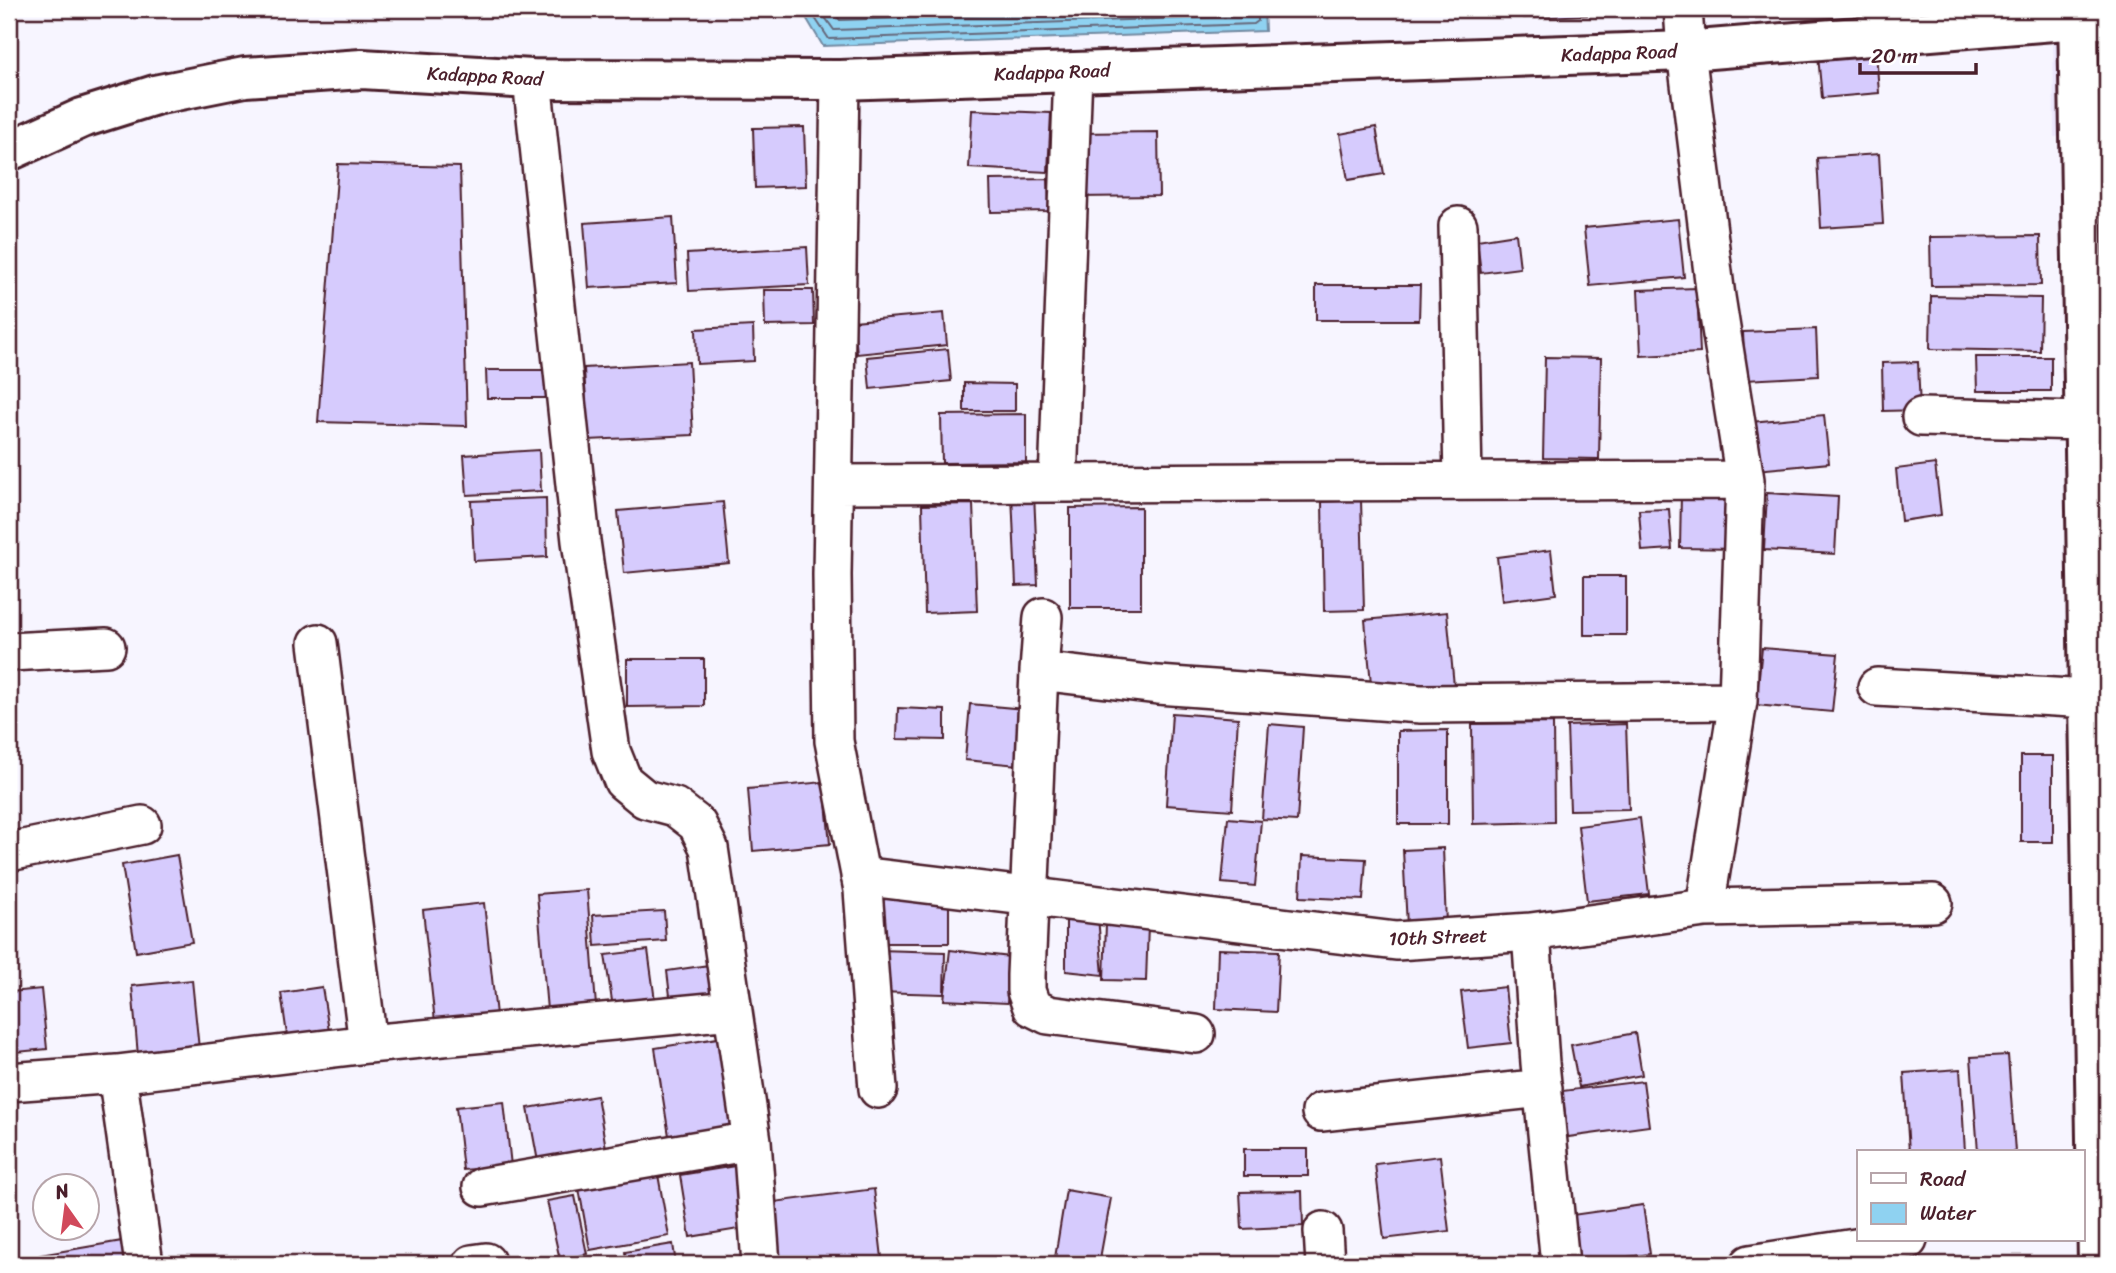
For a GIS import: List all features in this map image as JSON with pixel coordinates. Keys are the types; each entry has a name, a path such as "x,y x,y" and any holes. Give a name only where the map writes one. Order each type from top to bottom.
{"main road":[{"name":"Kadappa Road","path":"9,151 82,118 155,95 245,77 362,69 532,79 840,80 1686,51 2088,15"},
{"path":"2088,15 2092,439 2099,700 2102,1159 2090,1210 2098,1264"}],"street":[{"path":"1683,9 1716,298 1745,480 1738,701 1705,908"},
{"path":"1058,483 1073,72"},
{"path":"532,79 581,541 611,751 623,781 645,799 676,807 697,824 709,848 752,1141 761,1264"},
{"path":"840,80 832,575 834,741 863,890 878,1089"},
{"path":"1458,226 1464,481"},
{"path":"1921,417 2092,439"},
{"path":"834,484 1745,480"},
{"path":"1043,617 1026,983 1032,1007 1048,1015 1196,1034"},
{"path":"318,643 368,1044"},
{"path":"9,652 106,647"},
{"path":"1039,671 1157,685 1421,704 1738,701"},
{"path":"1877,687 2099,700"},
{"path":"9,852 142,825"},
{"name":"10th Street","path":"860,876 1396,941 1531,932 1705,908 1933,903"},
{"path":"1531,932 1542,1088 1560,1264"},
{"path":"9,1082 117,1074 368,1044 732,1010"},
{"path":"117,1074 144,1264"},
{"path":"1321,1112 1542,1088"},
{"path":"482,1187 752,1141"},
{"path":"1750,1264 1895,1242"}],"shaded area":[{"path":"2053,9 2107,9 2107,137 2054,137"}],"water":[{"path":"801,9 1264,9 1265,31 823,46"}],"building":[{"path":"1523,9 1587,9 1587,15 1524,18"},
{"path":"1876,51 1879,93 1822,98 1818,56"},
{"path":"972,110 1051,113 1048,172 969,168"},
{"path":"804,127 806,186 755,188 753,128"},
{"path":"1376,127 1384,174 1348,180 1340,134"},
{"path":"1158,132 1159,196 1078,197 1078,133"},
{"path":"1879,154 1883,224 1821,228 1817,158"},
{"path":"338,164 460,167 467,426 318,422"},
{"path":"1048,179 1049,211 991,212 990,180"},
{"path":"673,217 677,283 589,288 584,223"},
{"path":"1678,219 1684,277 1590,286 1584,228"},
{"path":"1516,234 1520,268 1481,273 1477,240"},
{"path":"2040,236 2041,285 1931,286 1930,237"},
{"path":"807,247 809,285 689,291 687,254"},
{"path":"1316,285 1420,285 1419,320 1316,320"},
{"path":"1697,288 1700,353 1641,356 1638,290"},
{"path":"764,290 813,290 814,325 765,326"},
{"path":"1931,296 2041,298 2040,351 1930,349"},
{"path":"944,313 947,345 857,354 854,321"},
{"path":"753,326 754,361 697,364 696,329"},
{"path":"1816,329 1818,376 1745,380 1743,332"},
{"path":"948,349 951,381 870,389 867,357"},
{"path":"1545,357 1601,358 1599,459 1543,458"},
{"path":"1976,357 2051,357 2051,391 1977,391"},
{"path":"689,362 693,435 588,440 584,368"},
{"path":"1918,362 1920,410 1883,411 1882,363"},
{"path":"486,370 557,370 557,398 487,398"},
{"path":"964,383 1015,384 1015,411 964,411"},
{"path":"1026,414 1026,462 942,463 941,415"},
{"path":"1824,415 1829,463 1756,470 1751,422"},
{"path":"539,450 541,491 467,495 464,455"},
{"path":"1935,464 1941,515 1901,521 1896,469"},
{"path":"1034,493 1038,585 1016,586 1012,494"},
{"path":"1767,493 1838,497 1835,554 1764,550"},
{"path":"1681,494 1738,494 1738,549 1680,548"},
{"path":"546,498 547,557 474,561 471,501"},
{"path":"1361,500 1364,610 1324,611 1322,502"},
{"path":"723,502 729,563 624,573 618,511"},
{"path":"973,504 977,611 925,613 922,505"},
{"path":"1141,507 1141,608 1070,608 1070,508"},
{"path":"1669,509 1672,549 1642,551 1639,510"},
{"path":"1551,550 1556,594 1502,601 1497,557"},
{"path":"1584,576 1626,576 1626,635 1584,635"},
{"path":"1447,612 1454,686 1372,694 1365,620"},
{"path":"1762,648 1838,654 1832,712 1756,705"},
{"path":"627,659 704,659 704,706 627,707"},
{"path":"970,704 1024,709 1018,765 965,760"},
{"path":"898,708 945,710 945,740 897,739"},
{"path":"1172,713 1238,718 1232,810 1166,805"},
{"path":"1553,723 1554,822 1473,824 1472,724"},
{"path":"1269,724 1303,727 1297,821 1262,819"},
{"path":"1626,724 1629,809 1570,810 1567,726"},
{"path":"1448,730 1448,824 1398,824 1398,731"},
{"path":"2021,756 2053,756 2053,842 2021,842"},
{"path":"824,782 830,844 753,851 748,789"},
{"path":"1228,818 1261,821 1255,886 1222,883"},
{"path":"1640,818 1649,894 1587,901 1578,826"},
{"path":"1443,848 1446,924 1407,926 1403,850"},
{"path":"177,855 192,942 136,952 122,865"},
{"path":"1302,856 1366,859 1363,900 1300,897"},
{"path":"587,890 596,1006 547,1010 537,894"},
{"path":"874,891 949,891 949,943 874,943"},
{"path":"484,903 496,1015 435,1022 423,910"},
{"path":"1066,906 1098,917 1103,975 1066,971"},
{"path":"664,911 666,941 595,946 593,915"},
{"path":"1106,924 1148,925 1146,981 1104,980"},
{"path":"1218,949 1279,951 1276,1012 1216,1009"},
{"path":"648,950 656,1008 614,1014 605,955"},
{"path":"878,950 945,952 944,994 876,992"},
{"path":"950,950 1010,957 1007,1003 944,1000"},
{"path":"709,965 714,999 671,1004 667,971"},
{"path":"192,980 199,1049 138,1056 132,986"},
{"path":"322,987 330,1037 288,1042 281,993"},
{"path":"1505,987 1511,1043 1468,1048 1461,992"},
{"path":"41,989 47,1049 17,1052 11,992"},
{"path":"1635,1033 1642,1075 1579,1087 1571,1045"},
{"path":"724,1037 738,1131 670,1142 655,1048"},
{"path":"2008,1055 2015,1150 1978,1150 1971,1057"},
{"path":"1960,1069 1965,1150 1909,1150 1904,1073"},
{"path":"1643,1081 1649,1126 1568,1137 1562,1091"},
{"path":"597,1096 607,1154 539,1167 528,1108"},
{"path":"504,1102 511,1166 463,1170 456,1107"},
{"path":"1244,1149 1308,1149 1308,1176 1244,1176"},
{"path":"1440,1156 1449,1231 1384,1239 1375,1164"},
{"path":"735,1166 745,1228 690,1237 680,1175"},
{"path":"657,1169 669,1236 590,1250 578,1183"},
{"path":"874,1189 882,1258 836,1264 774,1264 766,1203"},
{"path":"1066,1190 1111,1198 1099,1264 1054,1264"},
{"path":"1302,1191 1303,1226 1242,1229 1240,1192"},
{"path":"575,1196 587,1254 560,1260 547,1201"},
{"path":"1643,1205 1650,1254 1574,1264 1565,1216"},
{"path":"122,1241 126,1264 42,1264 40,1255"},
{"path":"673,1244 676,1264 627,1264 625,1252"},
{"path":"1692,1260 1693,1264 1655,1264"}]}
